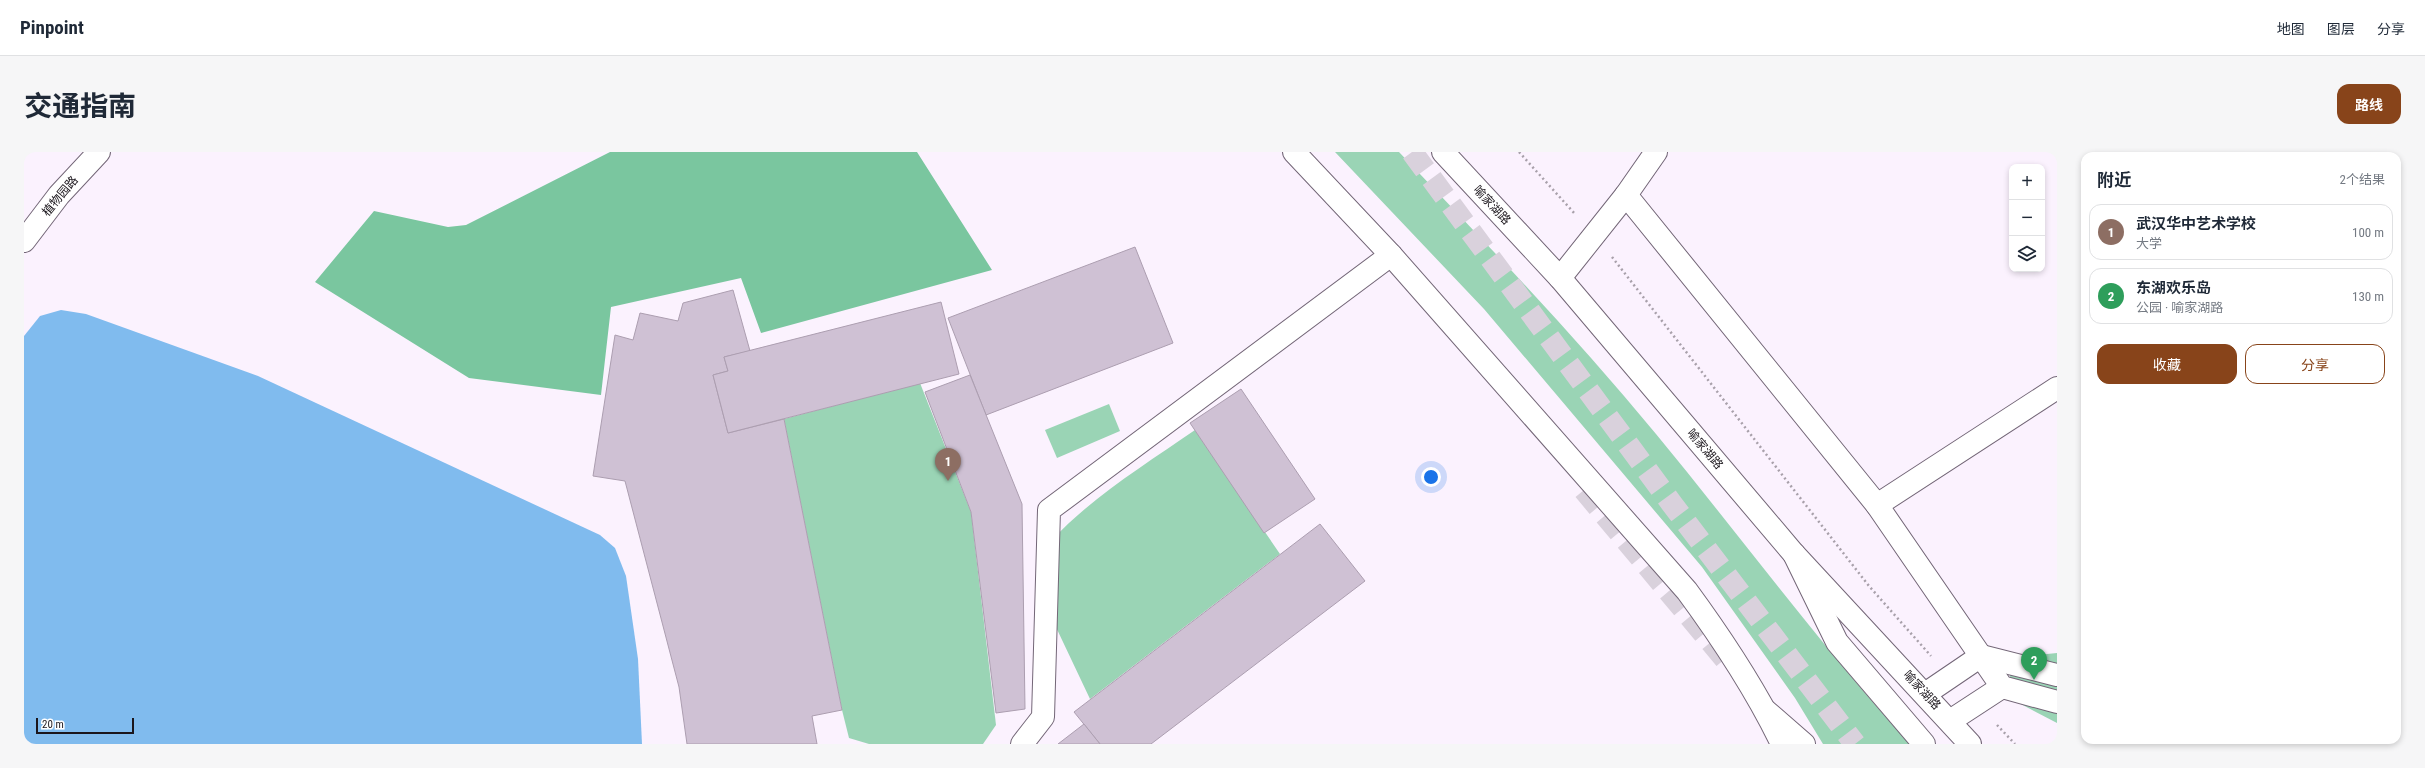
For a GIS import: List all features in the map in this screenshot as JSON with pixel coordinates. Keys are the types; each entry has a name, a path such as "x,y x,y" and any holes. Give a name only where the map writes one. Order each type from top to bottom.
{"main road":[{"name":"植物园路","path":"24,241 60,195 99,152"},
{"path":"1294,152 1391,255 1687,591 1720,635 1766,710 1782,744"},
{"name":"喻家湖路","path":"1443,152 1560,278 1794,554 1926,694 1970,744"},
{"path":"1560,278 1626,195 1656,152"},
{"path":"1626,195 1877,505 2002,686 2057,702"},
{"path":"1022,744 1043,717 1049,510 1391,255"},
{"path":"1877,505 2057,388"},
{"path":"1794,554 1837,642 1924,744"},
{"path":"1926,694 1981,656 2057,676"},
{"path":"1950,721 2002,686"},
{"path":"1766,710 1804,744"}],"path":[{"path":"1519,152 1594,234 1869,586 1951,677"},
{"path":"1976,704 2016,744"}],"green space":[{"path":"610,152 917,152 992,270 761,333 741,278 611,307 601,395 469,378 315,282 374,211 448,227 466,225"},
{"path":"1335,152 1399,152 1530,291 1594,362 1688,473 1844,668 1910,744 1823,744 1795,698 1702,567 1484,309"},
{"path":"920,383 971,512 996,725 983,744 869,744 849,738 842,710 784,419"},
{"path":"1109,404 1120,431 1057,458 1045,430"},
{"path":"1195,430 1280,554 1090,699 1054,623 1052,540 1084,509 1102,495"},
{"path":"2057,653 2057,723 2017,702 2005,658"}],"water":[{"path":"61,310 86,314 258,376 600,535 615,548 626,576 638,659 642,744 24,744 24,336 40,316"}],"building":[{"path":"1135,247 1173,343 986,415 948,318"},
{"path":"733,290 750,351 724,357 728,371 713,375 728,433 784,419 842,710 812,716 817,744 687,744 679,687 625,481 593,476 615,335 633,340 640,313 678,321 683,303"},
{"path":"941,302 959,374 728,433 713,375 728,371 724,357"},
{"path":"970,375 1022,504 1025,709 996,713 971,512 925,392"},
{"path":"1241,389 1315,499 1264,533 1190,423"},
{"path":"1320,524 1365,581 1151,744 1100,744 1074,712"},
{"path":"1084,724 1100,744 1058,744"}],"tunnel":[{"path":"1412,152 1672,504 1855,744"},
{"path":"1584,490 1725,659"}],"place":[{"name":"武汉华中艺术学校","path":"948,481"},
{"name":"东湖欢乐岛","path":"2034,680"}]}
